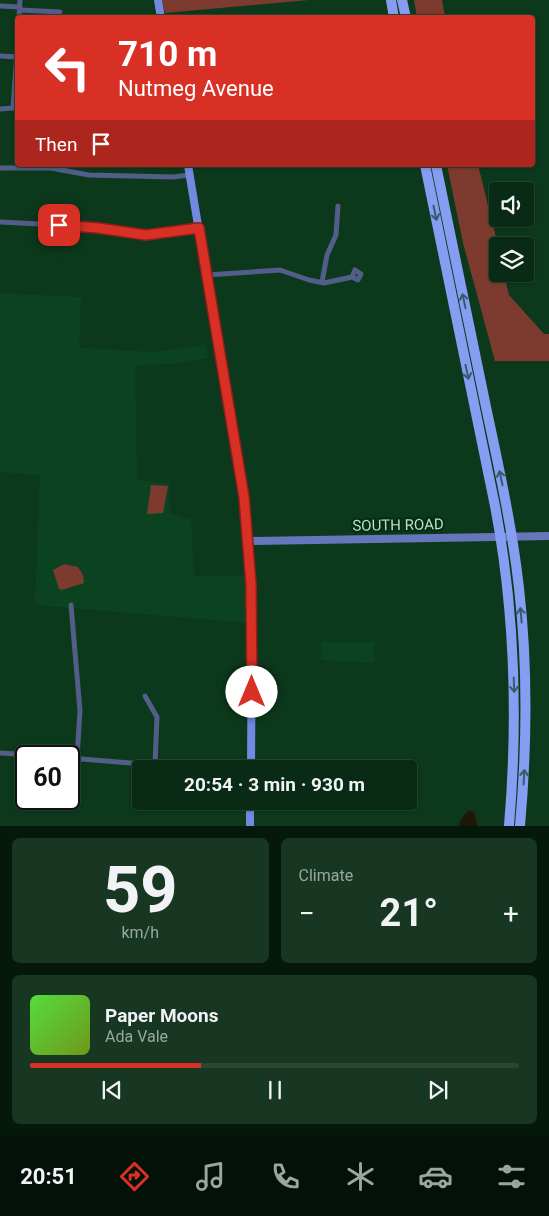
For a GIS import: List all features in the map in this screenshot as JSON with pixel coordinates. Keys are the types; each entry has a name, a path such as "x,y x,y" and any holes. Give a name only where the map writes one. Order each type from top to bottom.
{"highway":[{"path":"391,0 394,15"},
{"path":"402,0 405,15"},
{"path":"425,167 499,526 502,549 514,683 514,749 509,826"},
{"path":"436,167 514,549 522,622 525,682 525,750 520,826"}],"main road":[{"path":"158,0 161,15"},
{"path":"188,167 241,479 248,541 253,631 251,760"},
{"name":"SOUTH ROAD","path":"248,541 549,536"},
{"path":"250,810 250,826"}],"street":[{"path":"19,15 20,0"},
{"path":"0,6 60,12"},
{"path":"0,56 15,57"},
{"path":"0,110 13,108 15,82"},
{"path":"0,168 51,168 89,175 173,177 190,175"},
{"path":"322,282 326,255 336,235 338,206"},
{"path":"0,222 98,228 146,235 199,228"},
{"path":"207,275 280,270 322,282 352,277"},
{"path":"71,605 80,711 78,745"},
{"path":"145,696 157,717 155,760"},
{"path":"0,753 15,754"},
{"path":"80,758 132,762"}],"shaded area":[{"path":"162,0 309,0 165,13"},
{"path":"414,0 442,0 445,15 417,15"},
{"path":"447,167 478,167 489,210 489,227 493,227 496,237 489,237 489,282 506,282 509,295 544,334 549,334 549,361 495,361 463,243"},
{"path":"0,293 81,297 79,348 155,352 205,345 208,358 175,364 135,365 137,480 169,483 170,513 183,518 191,518 194,576 247,576 248,623 35,605 40,475 0,472"},
{"path":"151,485 168,486 163,513 147,514"},
{"path":"64,564 78,567 83,575 84,583 62,590 59,589 53,570"},
{"path":"322,642 374,642 374,663 321,660"},
{"path":"469,810 475,813 477,826 459,826 461,819"}],"route":[{"path":"59,225 146,235 199,228 244,497 250,558 253,637 252,692"}]}
